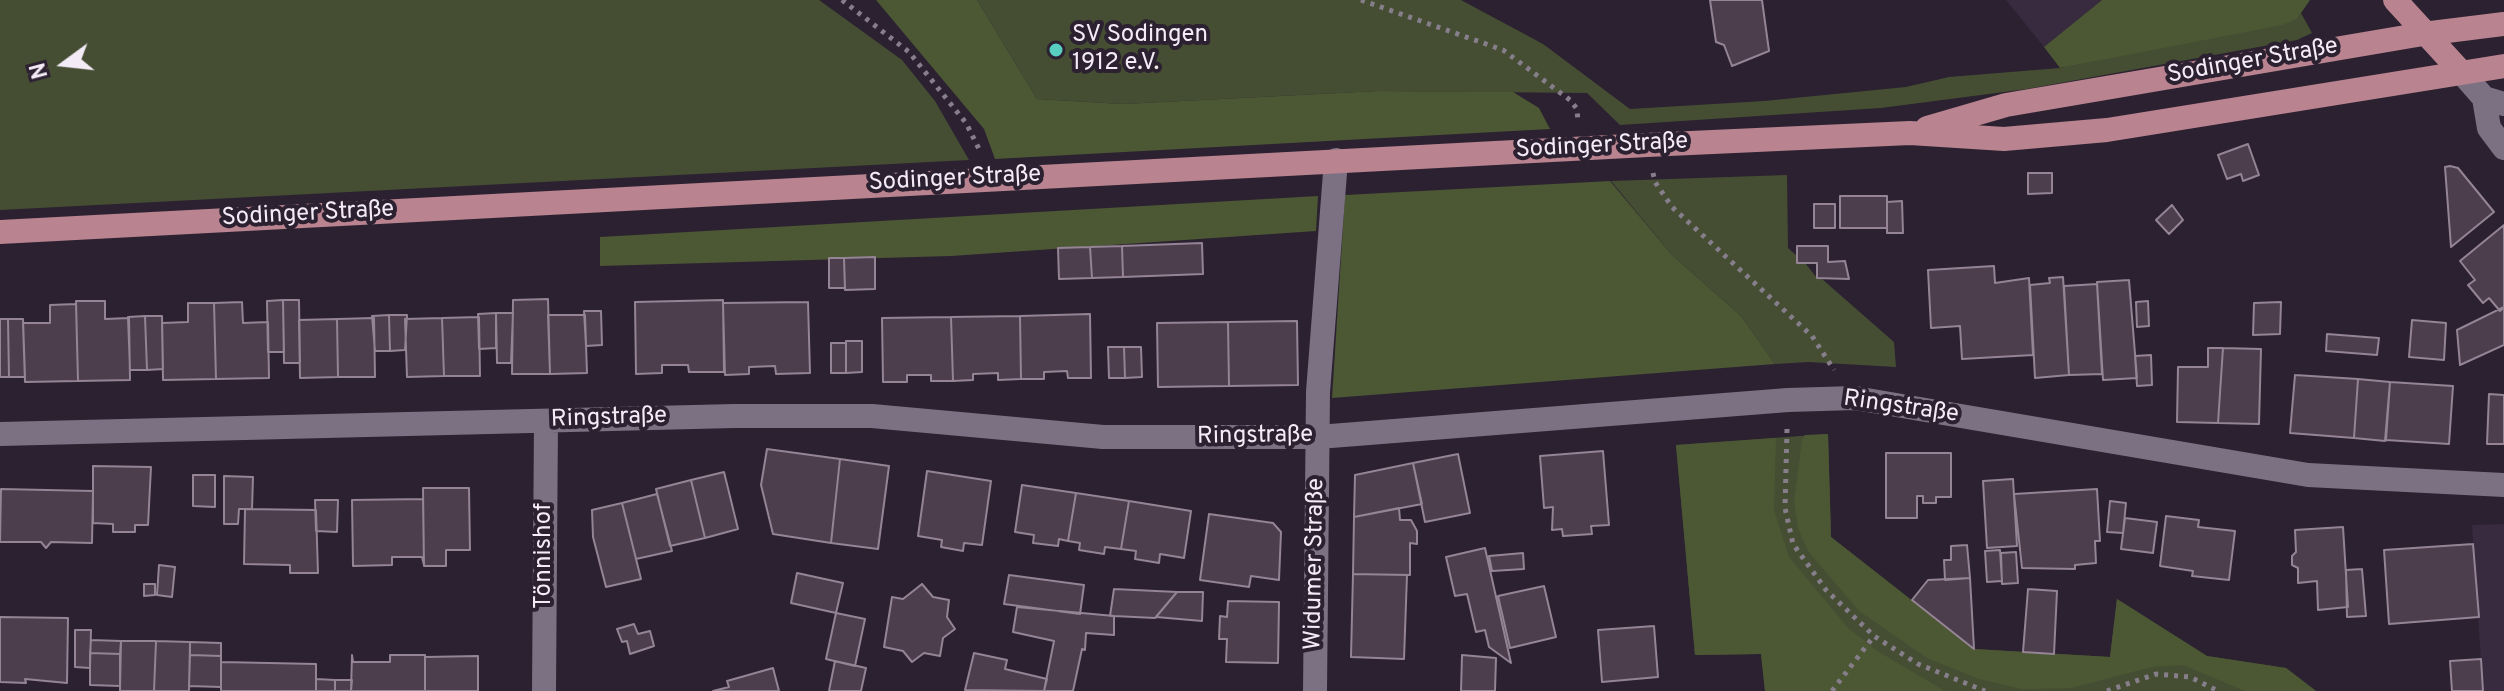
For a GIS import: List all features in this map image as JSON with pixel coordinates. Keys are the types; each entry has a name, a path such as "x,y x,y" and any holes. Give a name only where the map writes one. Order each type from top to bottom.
{"main road":[{"path":"2395,0 2462,73"},
{"name":"Sodinger Straße","path":"1910,133 2006,105 2423,34 2504,24"},
{"name":"Sodinger Straße","path":"0,232 1647,145 1910,133 2004,139 2107,130 2504,66"}],"street":[{"path":"2462,73 2494,101 2489,128 2504,148"},
{"name":"Widumer Straße","path":"1315,691 1318,437 1336,160"},
{"name":"Ringstraße","path":"0,434 872,416 1103,437 1318,437 1788,400 1855,398 2308,475 2504,485"},
{"name":"Tönnishof","path":"544,691 546,421"}],"path":[{"path":"842,0 909,52 966,123 983,155 989,179"},
{"path":"1361,0 1503,50 1542,76 1577,109"},
{"path":"1647,145 1655,182 1672,207 1812,336"},
{"path":"1788,400 1785,508 1793,544 1826,590 1874,636 1918,664 1985,691"},
{"path":"1832,691 1874,636"},
{"path":"2107,691 2156,674 2190,677 2218,691"}],"shaded area":[{"path":"2006,0 2102,0 2044,47"},
{"path":"2504,524 2504,691 2483,691 2472,525"}],"green space":[{"path":"0,0 819,0 902,60 935,101 969,160 0,210"},
{"path":"876,0 977,0 1037,99 1123,104 1378,91 1513,92 1539,108 1550,129 995,159 984,129"},
{"path":"977,0 1461,0 1543,44 1630,109 1764,101 1906,87 1949,77 2060,68 2297,19 2301,13 2312,33 2297,40 2027,89 1881,108 1620,125 1587,93 1378,91 1123,104 1037,99"},
{"path":"2102,0 2310,0 2297,19 2282,25 2060,68 2044,47"},
{"path":"1787,175 1788,248 1797,256 1797,263 1805,263 1817,278 1822,279 1894,342 1896,367 1808,362 1775,364 1741,316 1672,255 1611,181"},
{"path":"1610,181 1672,255 1741,316 1775,364 1332,398 1345,195"},
{"path":"1318,196 1316,231 951,256 600,266 600,237"},
{"path":"1828,434 1831,537 1974,649 2110,657 2117,599 2207,656 2286,668 2316,691 1765,691 1761,654 1695,655 1676,445"},
{"path":"1828,434 1831,537 1974,649 2110,657 2117,599 2207,656 2286,668 2316,691 2245,691 2183,665 2152,667 2071,688 2021,689 1979,679 1927,658 1859,611 1808,551 1798,528 1794,502 1802,440 1805,435"},
{"path":"1776,438 1774,510 1789,557 1848,628 1876,650 1945,691 1765,691 1761,654 1695,655 1676,445"}],"building":[{"path":"1710,0 1762,0 1769,51 1732,66 1724,45 1716,42"},
{"path":"2248,144 2259,175 2243,181 2241,174 2227,179 2218,155"},
{"path":"2445,167 2458,168 2494,212 2451,247"},
{"path":"2028,173 2052,173 2052,193 2028,194"},
{"path":"1840,196 1887,196 1887,228 1840,228"},
{"path":"1902,201 1903,233 1887,233 1887,202"},
{"path":"1814,204 1835,204 1835,228 1814,228"},
{"path":"2172,205 2183,220 2169,234 2156,220"},
{"path":"2504,225 2504,307 2500,311 2489,298 2483,303 2468,285 2475,280 2460,261"},
{"path":"1202,243 1203,274 1123,277 1122,246"},
{"path":"1122,246 1123,277 1092,278 1090,247"},
{"path":"1797,246 1828,246 1828,262 1845,261 1849,279 1817,278 1817,263 1797,263"},
{"path":"1090,247 1092,278 1059,279 1058,248"},
{"path":"875,257 875,289 845,290 844,258"},
{"path":"829,258 844,258 845,288 829,288"},
{"path":"1994,266 1995,283 2029,278 2033,355 1962,359 1960,326 1931,328 1928,270"},
{"path":"2063,277 2069,375 2035,378 2030,285 2050,283 2049,278"},
{"path":"2129,280 2137,378 2103,380 2097,282"},
{"path":"2097,284 2102,374 2069,375 2064,286"},
{"path":"548,299 550,374 512,374 513,300"},
{"path":"283,300 284,352 268,352 267,301"},
{"path":"283,300 299,300 300,363 284,363"},
{"path":"723,300 724,372 689,372 688,365 662,365 662,373 636,374 635,302"},
{"path":"76,301 105,301 105,319 129,318 130,380 78,381"},
{"path":"2148,301 2149,326 2137,327 2136,302"},
{"path":"242,302 243,323 268,322 269,378 216,379 214,303"},
{"path":"808,302 810,373 776,374 775,366 749,367 749,374 725,375 723,303"},
{"path":"2281,302 2280,334 2253,335 2254,303"},
{"path":"188,303 214,303 216,379 163,380 162,323 188,322"},
{"path":"76,304 78,381 25,382 23,323 50,323 50,305"},
{"path":"2504,307 2504,345 2460,365 2457,330"},
{"path":"584,311 601,311 602,345 586,346"},
{"path":"496,313 496,348 479,349 478,314"},
{"path":"496,313 513,313 511,363 497,363"},
{"path":"1090,314 1091,378 1068,378 1067,371 1044,372 1044,379 1021,379 1020,316"},
{"path":"389,315 390,351 375,351 372,316"},
{"path":"389,315 407,315 405,350 390,351"},
{"path":"548,315 585,315 587,373 550,374"},
{"path":"145,316 162,316 163,369 147,370"},
{"path":"145,316 147,370 130,370 128,317"},
{"path":"1020,316 1021,379 998,380 998,373 973,374 973,380 953,381 951,317"},
{"path":"479,317 480,376 444,376 442,318"},
{"path":"951,317 953,381 931,381 931,375 907,375 907,382 883,382 882,318"},
{"path":"374,318 375,377 338,377 337,319"},
{"path":"442,318 444,376 407,377 405,319"},
{"path":"0,319 8,319 9,377 0,377"},
{"path":"8,319 23,319 25,377 9,377"},
{"path":"337,319 338,377 300,378 299,320"},
{"path":"2412,320 2446,323 2444,360 2409,357"},
{"path":"1297,321 1298,385 1229,386 1228,322"},
{"path":"1228,322 1229,386 1158,387 1157,323"},
{"path":"2327,334 2379,338 2377,355 2326,351"},
{"path":"846,341 862,341 862,372 846,373"},
{"path":"831,343 846,343 846,373 831,373"},
{"path":"1108,347 1124,347 1125,378 1109,378"},
{"path":"1124,347 1141,347 1142,377 1125,378"},
{"path":"2208,348 2223,348 2218,423 2177,422 2178,367 2208,367"},
{"path":"2223,348 2261,349 2259,424 2218,423"},
{"path":"2151,355 2152,385 2137,386 2135,356"},
{"path":"2295,375 2358,379 2354,438 2290,433"},
{"path":"2358,379 2390,382 2385,441 2354,438"},
{"path":"2390,382 2453,386 2449,444 2386,440"},
{"path":"2489,394 2504,395 2504,444 2487,444"},
{"path":"767,449 840,459 831,543 773,534 761,485"},
{"path":"1603,451 1609,525 1591,526 1592,534 1563,536 1562,529 1552,530 1553,507 1544,508 1540,456"},
{"path":"1886,453 1951,453 1951,497 1936,497 1936,503 1923,503 1923,496 1917,496 1917,518 1886,518"},
{"path":"1458,454 1470,513 1425,522 1413,463"},
{"path":"840,459 889,466 878,549 831,543"},
{"path":"1413,463 1422,504 1354,517 1355,475"},
{"path":"93,466 151,467 148,525 135,525 135,532 113,532 113,524 93,523"},
{"path":"927,471 991,481 982,545 964,543 963,551 941,547 942,540 918,536"},
{"path":"724,472 738,529 705,538 691,480"},
{"path":"193,475 215,475 215,507 193,506"},
{"path":"224,476 253,477 252,509 239,509 238,524 224,524"},
{"path":"2013,479 2017,546 1987,548 1983,481"},
{"path":"691,480 705,538 670,546 656,489"},
{"path":"1022,485 1076,493 1068,541 1059,539 1058,546 1033,543 1034,535 1015,532"},
{"path":"423,488 469,488 470,550 446,550 446,566 424,566"},
{"path":"1,489 93,491 92,543 51,542 46,548 41,542 0,542"},
{"path":"2097,489 2100,541 2095,541 2096,563 2075,565 2075,569 2022,568 2014,494"},
{"path":"1076,493 1129,501 1121,549 1105,547 1104,554 1079,550 1080,543 1068,541"},
{"path":"657,494 672,551 636,559 622,503"},
{"path":"423,499 424,565 422,557 392,557 392,565 353,566 352,500"},
{"path":"315,500 338,500 337,532 316,531"},
{"path":"1129,501 1191,511 1184,558 1160,554 1159,563 1135,559 1136,551 1121,549"},
{"path":"2110,501 2126,503 2123,533 2107,532"},
{"path":"622,503 641,579 606,587 593,537 592,510"},
{"path":"1399,508 1400,520 1411,520 1417,531 1417,544 1410,543 1410,575 1353,574 1354,517"},
{"path":"245,509 316,510 318,573 290,573 290,565 244,564"},
{"path":"1209,514 1273,523 1281,532 1279,580 1251,576 1249,587 1200,580"},
{"path":"2166,516 2199,520 2198,527 2235,531 2229,580 2192,576 2193,571 2160,566"},
{"path":"2125,518 2157,522 2153,553 2121,549"},
{"path":"2343,527 2348,607 2318,610 2317,581 2298,583 2298,568 2292,565 2292,556 2296,552 2295,530"},
{"path":"2473,544 2479,617 2389,624 2384,550"},
{"path":"1967,545 1970,578 1945,580 1944,560 1951,560 1951,546"},
{"path":"1485,548 1511,663 1489,647 1485,630 1476,632 1467,594 1455,596 1446,557"},
{"path":"2000,550 2002,581 1987,582 1985,551"},
{"path":"2016,552 2018,583 2002,584 2001,553"},
{"path":"1523,553 1524,569 1492,571 1489,556"},
{"path":"159,565 175,567 172,597 157,595"},
{"path":"2362,569 2366,616 2347,617 2346,570"},
{"path":"797,573 843,583 836,613 791,603"},
{"path":"1353,574 1407,575 1404,659 1351,657"},
{"path":"1009,575 1084,585 1080,614 1004,604"},
{"path":"1970,578 1974,649 1912,600 1928,580"},
{"path":"144,584 155,584 155,595 144,596"},
{"path":"922,584 933,597 949,600 947,617 955,629 943,638 940,656 924,653 912,662 903,651 884,647 892,597 903,599"},
{"path":"1544,586 1556,637 1510,648 1498,596"},
{"path":"1114,589 1177,592 1155,618 1110,616"},
{"path":"2028,589 2057,591 2054,654 2023,652"},
{"path":"1177,592 1203,592 1202,621 1156,617"},
{"path":"1228,601 1279,602 1278,663 1226,662 1227,639 1219,639 1220,616 1227,617"},
{"path":"1017,607 1114,616 1114,635 1086,633 1085,650 1082,649 1073,691 1044,691 1054,641 1013,632"},
{"path":"836,613 865,619 855,666 826,659"},
{"path":"0,617 68,618 67,683 25,679 26,683 0,682"},
{"path":"634,624 638,634 650,631 654,646 630,654 627,641 622,642 617,629"},
{"path":"1654,626 1658,677 1602,682 1598,630"},
{"path":"75,630 91,630 90,668 75,667"},
{"path":"91,640 121,641 120,654 90,653"},
{"path":"121,641 156,641 154,691 120,691"},
{"path":"156,641 190,642 189,691 154,691"},
{"path":"190,642 221,643 221,656 190,655"},
{"path":"90,653 120,654 120,686 90,685"},
{"path":"974,653 1007,660 1005,669 1047,679 1044,691 965,690"},
{"path":"190,655 221,656 221,687 189,686"},
{"path":"352,655 353,662 390,662 390,655 425,655 425,691 351,691"},
{"path":"1462,655 1496,658 1495,691 1461,691"},
{"path":"478,656 478,691 425,691 425,657"},
{"path":"2481,659 2483,691 2452,691 2450,661"},
{"path":"835,661 866,668 861,691 829,691"},
{"path":"221,662 316,664 316,691 221,691"},
{"path":"773,668 779,691 713,691 729,687 727,681"},
{"path":"316,679 335,680 335,691 316,691"},
{"path":"335,680 352,680 351,691 335,691"}],"place":[{"name":"SV Sodingen 1912 e.V.","path":"1056,50"}]}
